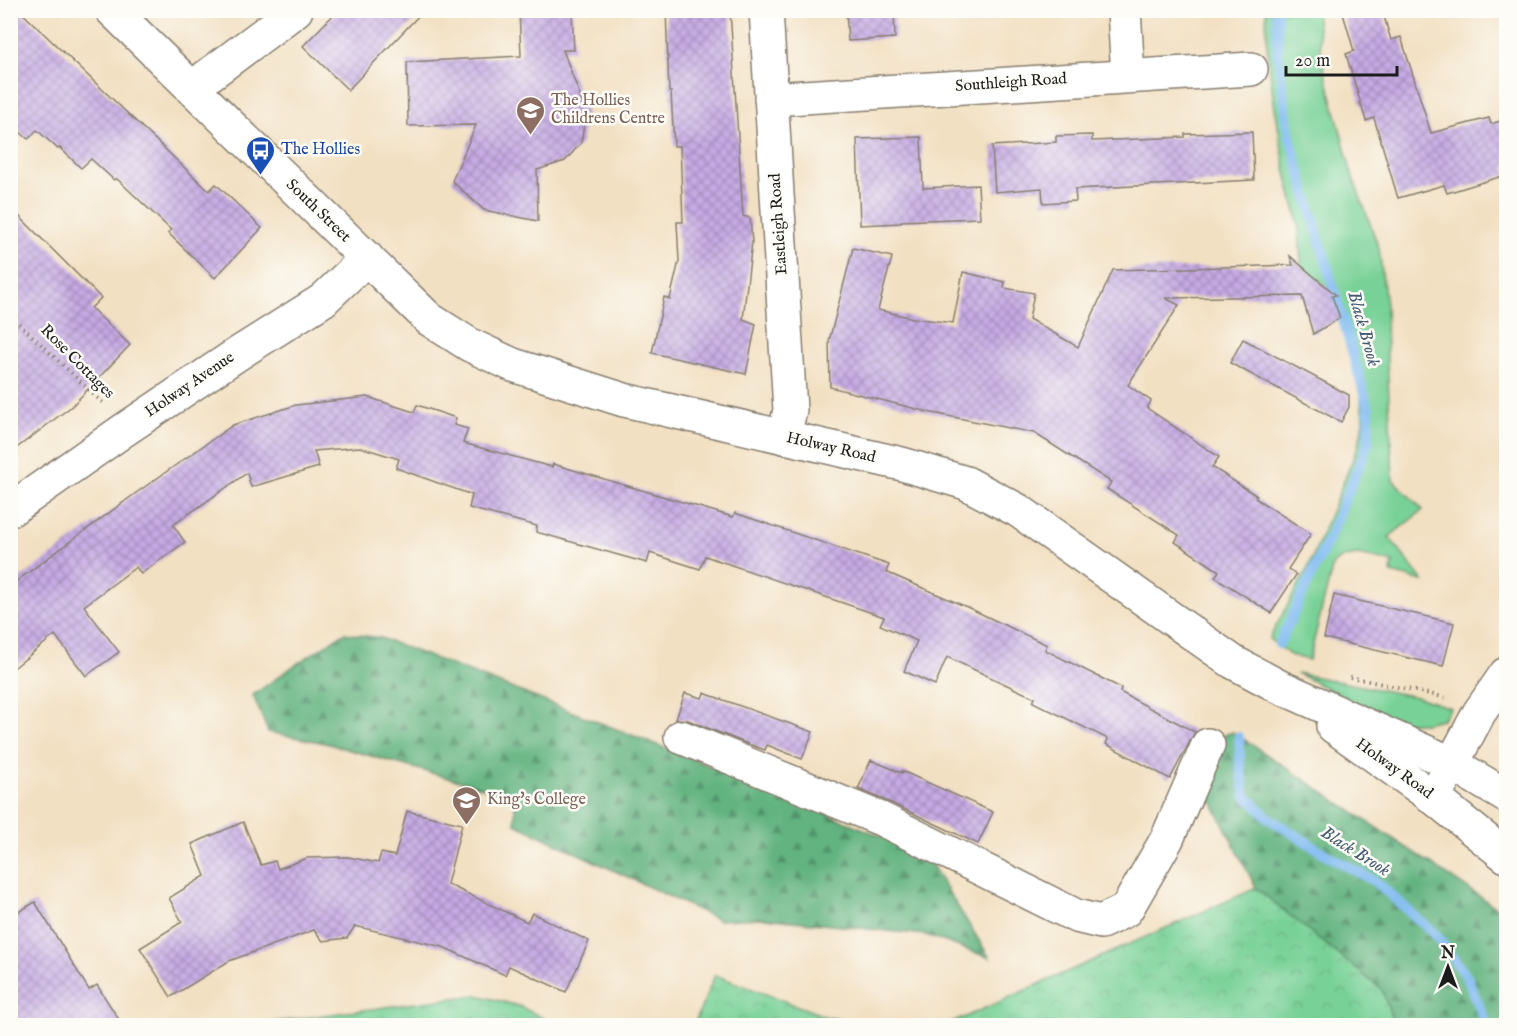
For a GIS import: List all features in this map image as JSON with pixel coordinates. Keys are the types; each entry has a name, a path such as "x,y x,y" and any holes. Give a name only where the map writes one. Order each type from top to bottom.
{"street":[{"name":"South Street","path":"112,10 367,258"},
{"path":"192,89 296,10"},
{"name":"Eastleigh Road","path":"766,10 790,410 784,437"},
{"path":"1124,10 1128,76"},
{"name":"Southleigh Road","path":"771,99 1251,69"},
{"name":"Holway Avenue","path":"10,510 124,430 323,300 367,258"},
{"name":"Holway Road","path":"367,258 429,319 470,345 513,365 624,400 902,464 966,483 1019,511 1233,662 1278,686 1451,763 1506,795"},
{"path":"1434,798 1479,713 1506,674"},
{"name":"Holway Road","path":"1278,686 1434,798 1506,856"},
{"path":"681,737 881,819 1076,916 1101,922 1126,910 1167,839 1208,745"}],"path":[{"name":"Rose Cottages","path":"10,315 99,399 124,430"},
{"path":"1347,676 1452,699 1479,713"}],"green space":[{"path":"1266,11 1316,11 1322,61 1352,175 1379,248 1386,305 1393,480 1423,510 1389,537 1423,581 1391,573 1393,562 1358,555 1345,557 1333,564 1309,660 1290,655 1269,639 1308,568 1357,449 1363,420 1361,399 1331,291 1301,265 1299,225 1286,173 1273,96"},
{"path":"344,633 381,638 678,753 925,854 990,958 926,935 764,918 719,920 515,824 515,801 481,787 325,743 268,732 253,695"},
{"path":"1296,673 1417,697 1451,708 1442,719 1424,723 1398,723"},
{"path":"1233,732 1506,914 1506,1025 1394,1025 1382,990 1256,888 1204,786 1218,737"},
{"path":"1256,888 1382,990 1394,1025 947,1025"},
{"path":"715,975 827,1017 872,1025 694,1025"},
{"path":"477,995 519,1006 557,1025 249,1025"}],"building":[{"path":"10,10 19,10 209,191 216,184 262,228 215,278 168,233 171,230 116,178 114,180 91,159 81,168 37,130 28,139 10,123"},
{"path":"338,10 424,10 348,90 303,46"},
{"name":"The Hollies Childrens Centre","path":"519,10 572,10 574,50 563,50 586,112 581,143 565,161 537,170 538,221 484,210 452,181 476,125 408,126 407,62 521,56"},
{"path":"666,10 730,10 743,216 750,218 752,242 743,319 756,324 746,374 652,353 664,297 670,299 679,261 677,222 683,222 680,146 674,146 671,92 669,92"},
{"path":"846,10 894,10 895,38 848,41"},
{"path":"1342,10 1382,10 1391,40 1401,37 1431,133 1489,118 1491,124 1506,119 1506,175 1447,193 1444,185 1398,198 1374,118 1366,121 1346,54 1354,51"},
{"path":"1252,132 1254,180 1075,189 1076,201 1043,203 1042,188 995,192 992,146 1056,142 1056,136 1092,135 1092,141"},
{"path":"921,137 923,188 978,185 980,218 860,225 857,139"},
{"path":"10,207 101,298 91,308 130,345 72,406 10,453"},
{"path":"853,248 892,257 878,310 913,318 953,323 963,272 1005,282 1004,288 1034,293 1029,319 1078,347 1113,270 1293,265 1290,256 1336,295 1332,296 1340,318 1313,334 1302,296 1165,298 1179,305 1128,385 1151,401 1147,408 1219,457 1212,467 1311,534 1288,569 1296,575 1271,613 1215,577 1219,571 1175,542 1179,535 1107,489 1111,482 1034,433 928,412 830,387 829,341"},
{"path":"1243,339 1349,395 1349,407 1341,422 1230,363"},
{"path":"367,397 414,412 417,405 456,418 454,425 468,429 463,443 552,467 553,464 733,517 735,513 889,565 886,572 1047,645 1045,650 1121,688 1120,692 1195,732 1170,779 1106,744 1108,739 1033,702 1035,698 947,657 935,685 904,671 917,641 880,625 884,617 705,556 700,569 650,553 647,563 536,532 537,526 469,508 472,495 396,468 399,459 360,447 314,451 319,467 251,487 247,473 173,525 185,542 141,574 136,567 84,606 119,652 86,676 55,635 10,671 10,586 233,425 296,405"},
{"path":"1334,595 1454,623 1443,666 1324,638"},
{"path":"685,693 702,698 704,693 813,732 802,759 767,745 765,750 688,720 676,719"},
{"path":"871,760 902,773 902,771 993,812 978,844 858,789"},
{"path":"407,811 462,824 447,884 527,922 532,913 589,941 566,992 509,966 505,975 443,947 355,926 347,938 323,941 314,930 229,961 171,997 140,948 182,922 169,898 205,876 192,844 243,822 261,865 275,861 278,869 307,858 348,857 378,863 381,853 395,856"},
{"path":"35,902 89,990 97,985 123,1026 10,1026 10,917"}],"waterway":[{"name":"Black Brook","path":"1277,10 1278,55 1290,137 1369,410 1368,444 1329,538 1279,644"},
{"name":"Black Brook","path":"1239,737 1245,795 1270,819 1327,855 1376,882 1436,935 1467,977 1487,1026"}],"place":[{"name":"The Hollies Childrens Centre","path":"530,136"},
{"name":"The Hollies","path":"260,176"},
{"name":"King's College","path":"466,826"}]}
